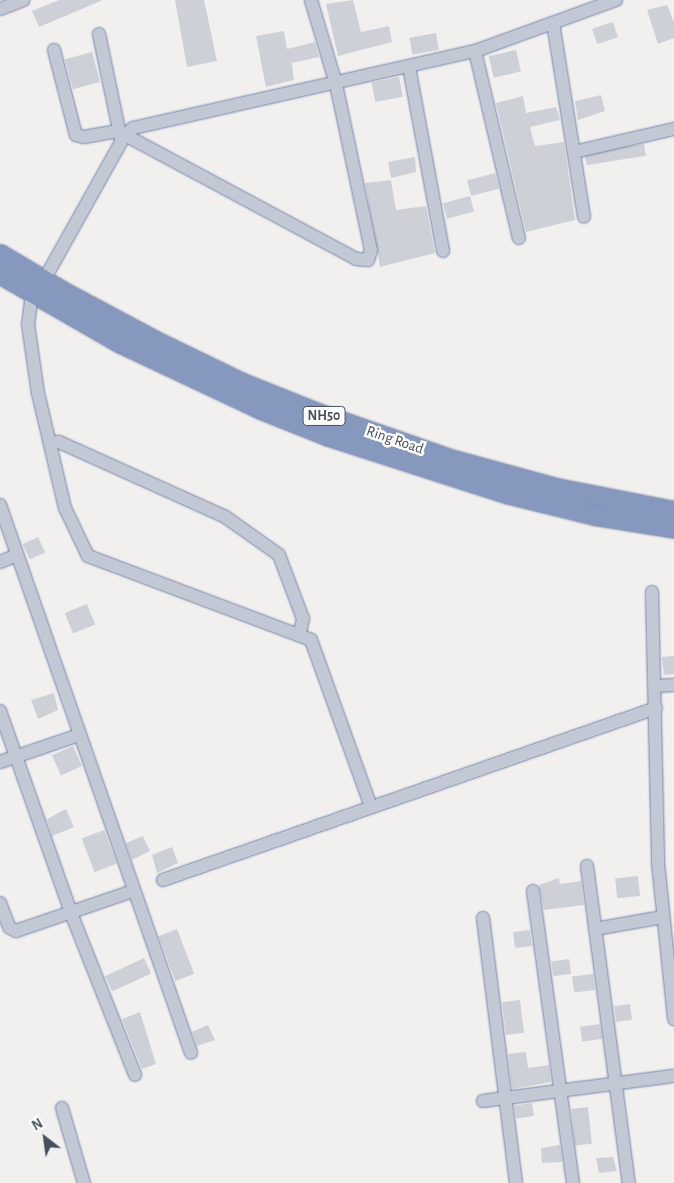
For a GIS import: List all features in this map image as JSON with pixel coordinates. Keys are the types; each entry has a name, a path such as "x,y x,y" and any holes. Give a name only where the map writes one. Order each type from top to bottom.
{"highway":[{"name":"Ring Road","path":"0,254 38,286 179,371 260,409 328,436 509,494 594,515 674,528"},
{"name":"Ring Road","path":"0,274 38,286 243,383 327,417 445,457 557,488 674,511"}],"street":[{"path":"0,10 23,0"},
{"path":"54,50 76,135 84,137 122,136 363,261 368,260 371,250 336,84 311,0"},
{"path":"576,0 580,13"},
{"path":"371,807 311,640 88,556 65,508 50,443 28,324 38,286 122,136 137,126 336,84 475,51 616,0"},
{"path":"553,23 584,217"},
{"path":"100,34 122,136"},
{"path":"475,51 519,238"},
{"path":"409,67 443,251"},
{"path":"574,152 674,129"},
{"path":"50,443 59,442 224,516 278,555 303,619 299,636"},
{"path":"0,505 132,891 191,1053"},
{"path":"0,562 17,555"},
{"path":"652,592 656,686 658,863 674,1019"},
{"path":"656,686 674,685"},
{"path":"163,880 656,708"},
{"path":"0,711 71,913 135,1075"},
{"path":"0,762 79,735"},
{"path":"587,866 614,1084 629,1183"},
{"path":"0,903 9,927 16,931 132,891"},
{"path":"533,891 573,1183"},
{"path":"595,929 664,917"},
{"path":"483,918 516,1183"},
{"path":"483,1101 506,1100 674,1076"},
{"path":"62,1108 84,1183"}],"building":[{"path":"59,0 103,0 39,27 32,11"},
{"path":"175,0 204,0 217,61 187,67"},
{"path":"353,0 361,32 389,26 392,42 338,56 326,4"},
{"path":"667,5 674,22 674,38 658,44 647,10"},
{"path":"613,22 618,37 597,44 592,29"},
{"path":"284,31 287,49 315,42 319,57 292,63 294,80 266,87 256,36"},
{"path":"436,33 439,50 412,54 409,38"},
{"path":"516,50 521,71 494,78 489,56"},
{"path":"92,52 100,82 73,89 65,59"},
{"path":"399,77 403,97 375,102 372,82"},
{"path":"601,95 605,111 578,120 575,101"},
{"path":"523,96 526,113 556,107 560,120 530,127 535,146 564,142 575,220 526,232 496,103"},
{"path":"644,144 646,156 587,165 585,153"},
{"path":"415,157 416,172 391,178 388,162"},
{"path":"495,173 499,188 471,196 467,181"},
{"path":"391,180 396,210 426,206 435,253 380,267 365,183"},
{"path":"470,196 474,211 447,219 443,203"},
{"path":"38,537 45,552 30,560 23,544"},
{"path":"87,604 95,624 73,633 65,613"},
{"path":"674,656 674,674 664,675 662,657"},
{"path":"54,693 58,710 38,719 31,700"},
{"path":"73,746 82,766 61,775 52,755"},
{"path":"66,809 74,827 52,836 47,819"},
{"path":"104,830 117,864 94,872 82,839"},
{"path":"143,836 150,851 132,860 126,843"},
{"path":"172,847 178,863 157,873 152,855"},
{"path":"638,876 640,896 617,898 615,878"},
{"path":"559,878 560,884 581,881 584,905 544,910 539,885"},
{"path":"177,929 194,974 176,981 158,936"},
{"path":"530,930 532,946 515,948 513,932"},
{"path":"144,958 151,973 112,992 105,976"},
{"path":"569,959 571,974 553,976 551,962"},
{"path":"593,974 595,990 574,992 572,977"},
{"path":"520,1000 524,1033 506,1035 502,1002"},
{"path":"630,1004 632,1020 616,1022 614,1006"},
{"path":"140,1012 156,1064 142,1069 122,1019"},
{"path":"600,1024 602,1039 582,1042 580,1027"},
{"path":"208,1025 215,1040 197,1046 192,1032"},
{"path":"526,1052 528,1068 549,1065 551,1082 512,1089 508,1054"},
{"path":"532,1103 534,1116 516,1119 514,1106"},
{"path":"588,1107 592,1144 575,1146 571,1109"},
{"path":"560,1145 562,1162 542,1163 541,1148"},
{"path":"613,1157 617,1171 599,1173 596,1158"}]}
